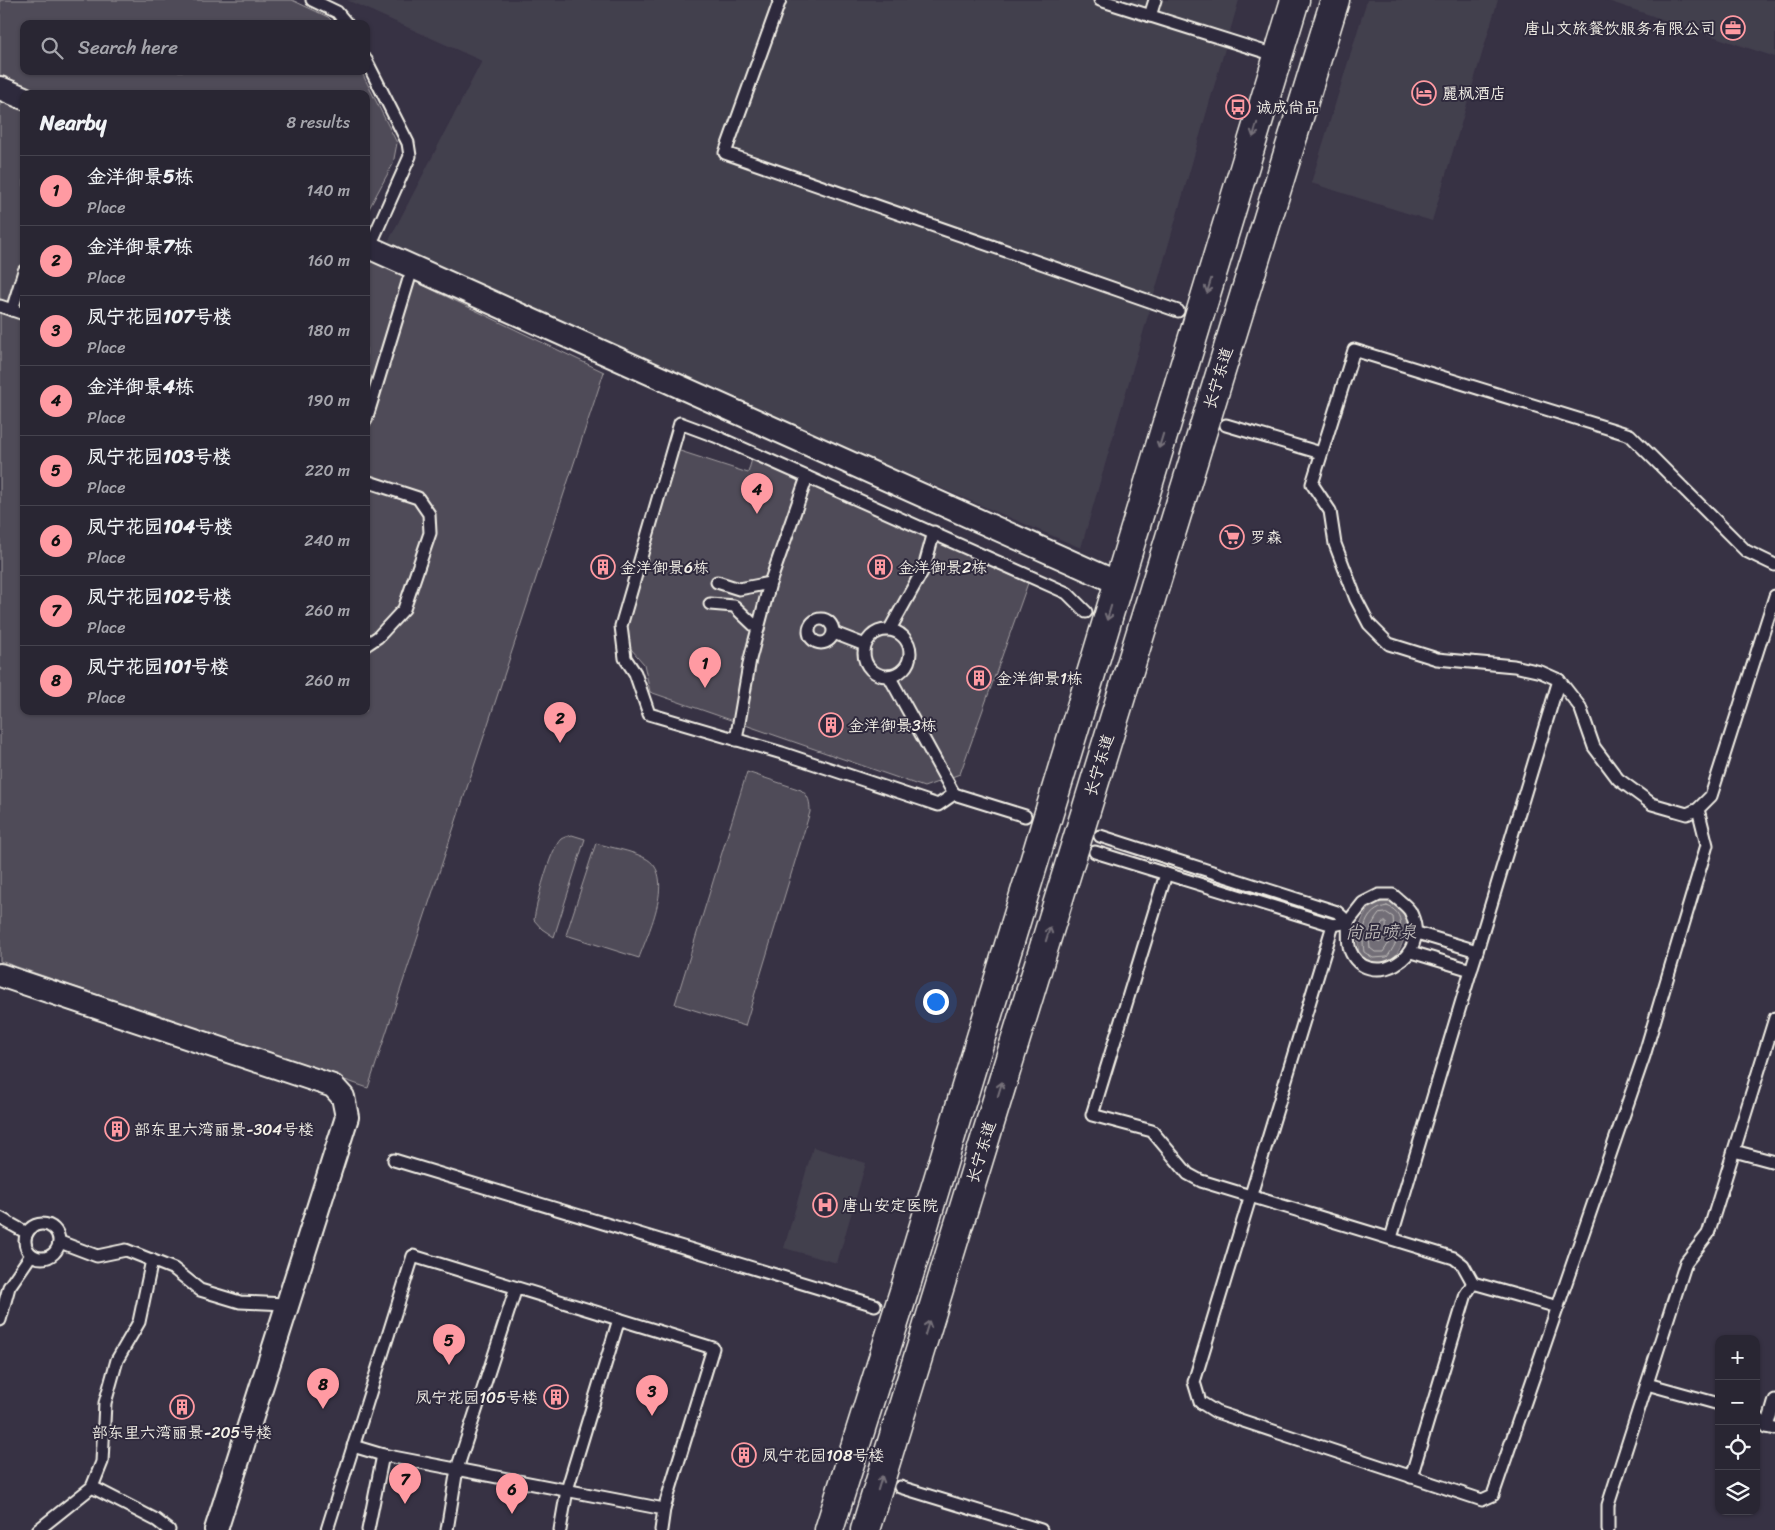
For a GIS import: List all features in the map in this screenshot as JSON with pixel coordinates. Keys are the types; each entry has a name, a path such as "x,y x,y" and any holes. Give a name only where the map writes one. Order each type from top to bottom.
{"main road":[{"name":"长宁东道","path":"829,1530 906,1285 1296,0"},
{"name":"长宁东道","path":"865,1530 1335,0"}],"street":[{"path":"0,88 20,96"},
{"path":"370,248 1118,583"},
{"path":"0,975 333,1086 343,1097 347,1117 286,1304 216,1530"}],"lane":[{"path":"312,0 337,12 344,20"},
{"path":"780,0 725,153 1178,311"},
{"path":"1100,0 1278,56"},
{"path":"1150,16 1155,0"},
{"path":"370,68 408,143 410,156 370,243"},
{"path":"370,407 408,279"},
{"path":"12,310 20,284"},
{"path":"0,306 20,313"},
{"path":"1775,565 1746,551 1630,435 1354,350 1312,484 1330,511 1335,544 1356,599 1369,624 1389,644 1437,658 1514,666 1540,672 1560,680 1580,707 1594,747 1618,779 1652,804 1687,814 1698,809 1711,796 1775,596"},
{"path":"954,794 938,804 649,714 635,672 625,658 621,626 680,423 715,436 934,532 1067,593 1086,612"},
{"path":"1226,425 1321,454"},
{"path":"736,740 758,629 770,583 807,477"},
{"path":"370,482 418,498 429,514 430,533 404,609 378,638 370,643"},
{"path":"890,629 924,568 934,532"},
{"path":"716,582 739,590 770,583"},
{"path":"710,604 734,606 758,629"},
{"path":"890,629 903,636 911,649 908,664 897,674 881,676 869,667 864,653 865,645 875,633 890,629"},
{"path":"834,633 865,645"},
{"path":"889,676 954,794 1025,816"},
{"path":"1391,1238 1560,680"},
{"path":"1333,925 1194,1382 1200,1402 1216,1412 1482,1500 1493,1495 1644,1056 1707,845 1698,809"},
{"path":"1095,852 1333,925 1348,922 1363,903 1379,895 1393,895 1409,910 1417,933 1411,952 1392,966 1376,970 1360,964 1350,949 1348,922 1337,912 1100,836"},
{"path":"1166,874 1092,1115 1152,1131 1188,1174 1201,1181 1454,1258 1463,1265 1473,1283 1558,1306"},
{"path":"1417,933 1477,951"},
{"path":"1411,952 1471,970"},
{"path":"1608,1530 1608,1505 1686,1262 1708,1234 1775,1018"},
{"path":"1734,1151 1775,1162"},
{"path":"394,1160 875,1305"},
{"path":"0,1218 27,1233"},
{"path":"46,1224 56,1229 60,1242 53,1255 42,1258 31,1255 25,1245 27,1233 35,1225 46,1224"},
{"path":"60,1242 97,1256 126,1250 174,1269 200,1290 240,1302 286,1304"},
{"path":"0,1320 8,1287 31,1255"},
{"path":"327,1530 412,1256 713,1348 664,1509 660,1530"},
{"path":"38,1530 92,1486 102,1462 105,1403 117,1360 139,1322 152,1260"},
{"path":"1411,1477 1466,1294 1473,1283"},
{"path":"447,1530 457,1469 516,1288"},
{"path":"560,1530 567,1490 619,1319"},
{"path":"1647,1384 1715,1403"},
{"path":"1771,1428 1775,1400"},
{"path":"1760,1419 1771,1428"},
{"path":"353,1446 382,1455 664,1509"},
{"path":"368,1530 382,1455"},
{"path":"92,1486 156,1520 169,1530"},
{"path":"900,1486 1014,1526 1041,1530"}],"shaded area":[{"path":"0,0 292,0 331,20 20,20 20,75 363,75 397,143 393,164 370,207 370,90 20,90 20,715 370,715 370,260 604,372 368,1088 0,961"},
{"path":"347,0 1239,0 1081,548 612,348 386,246 482,61"},
{"name":"麗枫酒店","path":"1367,0 1498,0 1432,221 1311,183"},
{"name":"唐山文旅餐饮服务有限公司","path":"1605,0 1775,0 1775,57"},
{"path":"677,450 748,473 752,459 1028,583 960,774 924,787 650,692 644,664 631,649 627,629"},
{"path":"747,772 801,790 806,795 810,805 810,812 745,1026 675,1004"},
{"path":"572,835 585,839 554,937 542,929 534,920 535,912 552,854 561,839"},
{"path":"596,843 645,858 654,866 659,877 660,890 657,905 639,958 566,935"},
{"name":"唐山安定医院","path":"813,1147 866,1163 837,1263 784,1248"}],"water":[{"name":"尚品喷泉","path":"1388,901 1396,904 1403,911 1406,918 1405,934 1393,958 1387,963 1377,965 1359,955 1358,933 1364,915 1373,903"}],"place":[{"name":"唐山文旅餐饮服务有限公司","path":"1733,28"},
{"name":"麗枫酒店","path":"1424,93"},
{"name":"诚成尚品","path":"1238,107"},
{"name":"金洋御景4栋","path":"757,514"},
{"name":"罗森","path":"1232,537"},
{"name":"金洋御景6栋","path":"603,567"},
{"name":"金洋御景2栋","path":"880,567"},
{"name":"金洋御景1栋","path":"979,678"},
{"name":"金洋御景5栋","path":"705,688"},
{"name":"金洋御景3栋","path":"831,725"},
{"name":"金洋御景7栋","path":"560,743"},
{"name":"部东里六湾丽景-304号楼","path":"117,1129"},
{"name":"唐山安定医院","path":"825,1205"},
{"name":"凤宁花园103号楼","path":"449,1365"},
{"name":"凤宁花园105号楼","path":"556,1397"},
{"name":"部东里六湾丽景-205号楼","path":"182,1407"},
{"name":"凤宁花园101号楼","path":"323,1409"},
{"name":"凤宁花园107号楼","path":"652,1416"},
{"name":"凤宁花园108号楼","path":"744,1455"},
{"name":"凤宁花园102号楼","path":"405,1504"},
{"name":"凤宁花园104号楼","path":"512,1514"}]}
